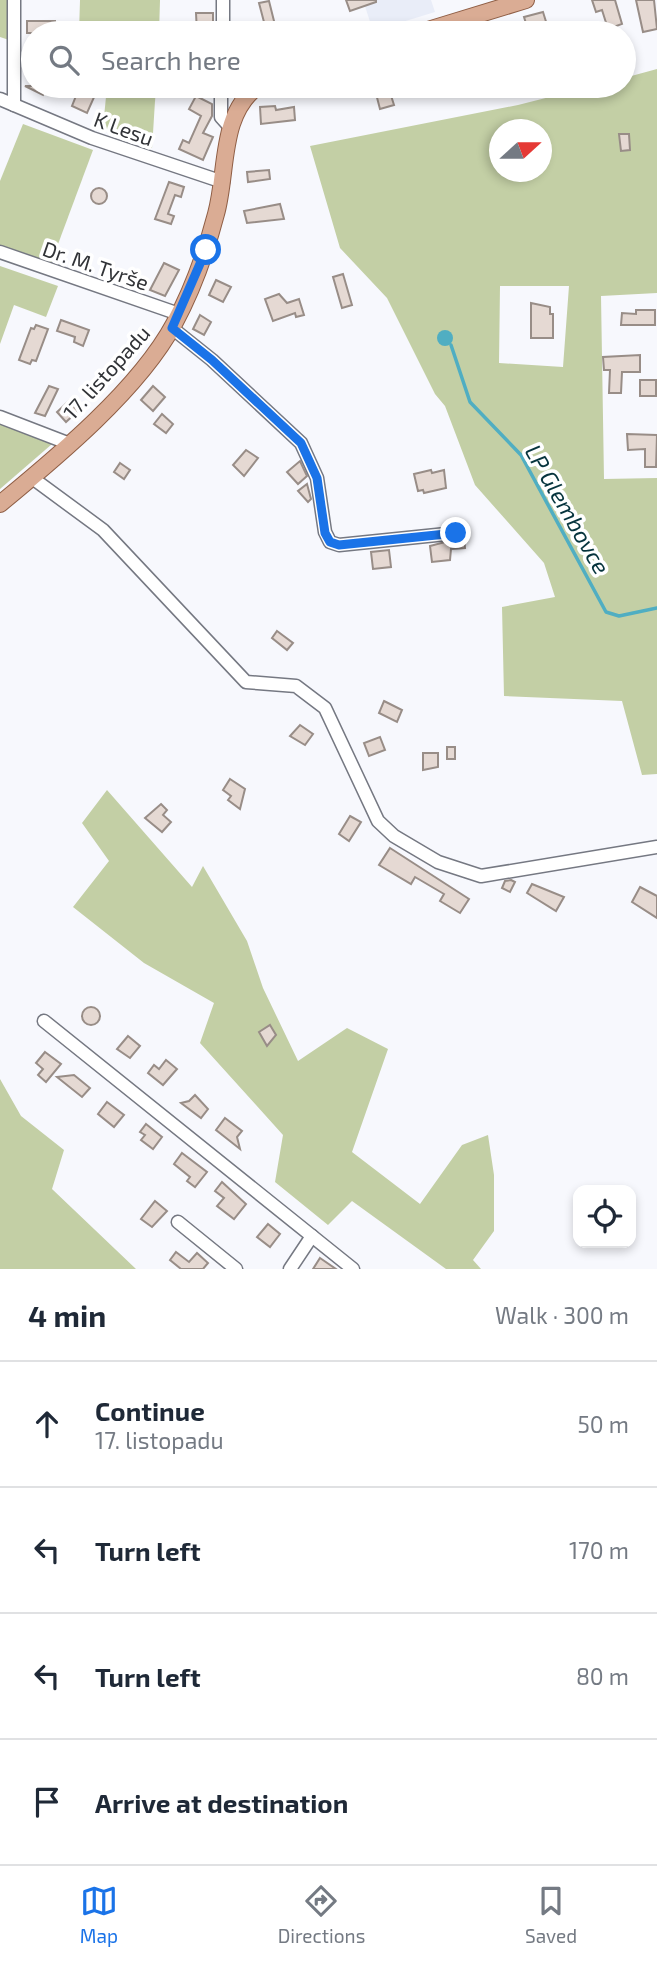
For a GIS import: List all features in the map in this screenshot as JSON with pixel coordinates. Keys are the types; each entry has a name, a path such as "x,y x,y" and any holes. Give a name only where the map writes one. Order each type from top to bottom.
{"main road":[{"path":"453,21 505,3 526,0"},
{"name":"17. listopadu","path":"0,504 70,444 121,393 176,321 206,250 223,183 230,127 237,108 247,98"}],"street":[{"path":"14,0 14,105"},
{"path":"223,0 223,21"},
{"path":"221,98 221,117 230,127"},
{"name":"K Lesu","path":"0,99 92,138 223,183"},
{"name":"Dr. M. Tyrše","path":"0,252 176,321 212,360 301,443 317,478 325,533 330,542 339,545 456,533"},
{"path":"0,417 70,444"},
{"path":"31,477 103,530 246,682 296,686 325,708 378,821 394,836 427,856 481,876 657,847"},
{"path":"44,1021 353,1269"},
{"path":"178,1222 236,1269"},
{"path":"290,1269 312,1236"}],"shaded area":[{"path":"363,0 431,0 435,12 406,21 370,21"}],"green space":[{"path":"0,0 8,0 9,40 0,37"},
{"path":"80,0 160,0 159,21 79,21"},
{"path":"657,69 657,293 601,296 604,479 657,478 657,774 642,775 622,701 504,696 502,607 555,597 544,563 475,485 445,406 435,394 387,298 340,248 310,146 546,98 636,98 636,75","holes":["500,286 569,286 563,367 499,363"]},
{"path":"106,98 155,98 152,148 103,128"},
{"path":"23,124 93,150 51,263 0,245 0,181"},
{"path":"0,266 58,286 46,317 14,305 0,344"},
{"path":"0,421 52,444 0,489"},
{"path":"107,790 192,887 203,866 247,941 263,988 298,1061 347,1028 388,1049 352,1152 420,1204 462,1145 488,1135 494,1175 494,1231 473,1260 481,1269 446,1269 352,1201 328,1225 275,1182 283,1135 200,1043 214,1003 144,963 73,907 109,861 82,823"},
{"path":"0,1079 21,1116 64,1150 52,1189 136,1269 0,1269"}],"water":[{"path":"442,330 448,330 453,338 451,344 442,346 437,341 437,335"}],"building":[{"path":"346,0 376,0 376,2 350,11"},
{"path":"592,0 615,0 621,21 605,21 602,10 596,12"},
{"path":"636,0 654,0 657,29 643,32"},
{"path":"269,1 274,21 264,21 259,3"},
{"path":"543,12 546,21 525,21 524,17"},
{"path":"196,13 213,13 213,21 196,21"},
{"path":"75,98 94,98 87,113 72,106"},
{"path":"195,98 212,104 212,116 203,133 213,137 203,160 179,149 183,140 189,143 201,116 189,109"},
{"path":"377,98 392,98 394,105 380,109"},
{"path":"275,106 276,110 294,107 295,120 261,124 260,107"},
{"path":"619,134 629,134 630,150 621,151"},
{"path":"269,170 270,179 248,182 247,172"},
{"path":"169,182 184,187 181,197 175,195 168,214 174,216 171,224 155,219"},
{"path":"99,188 105,190 105,202 99,204 93,202 91,196 93,190"},
{"path":"280,204 284,219 247,223 244,211"},
{"path":"164,263 179,270 165,296 150,290"},
{"path":"343,274 352,305 342,308 333,277"},
{"path":"216,280 231,287 223,302 209,295"},
{"path":"279,294 287,303 299,299 304,315 296,317 295,313 273,321 265,299"},
{"path":"531,303 550,307 550,314 553,314 553,338 531,338"},
{"path":"636,310 655,310 655,325 621,325 622,313 636,314"},
{"path":"200,315 211,322 204,335 193,329"},
{"path":"61,320 89,330 83,346 74,342 75,337 57,331"},
{"path":"36,325 48,329 36,361 32,360 30,364 19,360 31,328 34,329"},
{"path":"640,355 640,372 622,372 621,393 609,393 610,370 604,370 603,357"},
{"path":"640,380 656,380 656,396 640,396"},
{"path":"49,386 58,389 45,416 35,413"},
{"path":"153,386 165,397 153,411 141,400"},
{"path":"69,401 78,411 66,422 57,412"},
{"path":"162,414 173,424 166,433 154,424"},
{"path":"627,434 657,435 656,467 645,467 645,449 628,450"},
{"path":"246,450 258,458 244,476 233,465"},
{"path":"300,461 307,476 298,484 287,472"},
{"path":"120,463 130,470 124,479 114,472"},
{"path":"431,470 432,473 444,470 446,488 424,493 423,490 418,491 414,474"},
{"path":"307,484 311,499 308,502 298,491"},
{"path":"464,537 465,548 451,549 450,560 432,562 430,546"},
{"path":"389,550 391,567 373,569 371,552"},
{"path":"277,631 293,643 287,650 272,638"},
{"path":"384,701 402,710 397,722 379,713"},
{"path":"300,725 313,734 305,745 290,736"},
{"path":"380,737 385,750 369,756 364,743"},
{"path":"447,747 455,747 455,759 447,759"},
{"path":"423,753 438,753 438,767 423,770"},
{"path":"230,779 245,789 240,809 228,800 231,796 223,790"},
{"path":"161,804 167,810 163,815 171,822 162,832 145,818"},
{"path":"350,816 361,822 349,841 339,834"},
{"path":"390,848 469,899 460,913 440,901 444,894 415,877 411,884 379,865"},
{"path":"505,881 515,882 510,892 502,888"},
{"path":"532,884 564,897 556,911 527,893"},
{"path":"640,887 657,896 657,918 632,902"},
{"path":"91,1007 97,1010 100,1016 97,1022 91,1025 85,1022 82,1016 85,1010"},
{"path":"270,1025 276,1035 267,1046 259,1032"},
{"path":"128,1036 140,1046 130,1058 117,1049"},
{"path":"45,1052 61,1064 46,1082 38,1075 43,1069 36,1063"},
{"path":"166,1060 177,1069 163,1085 148,1073 154,1065 159,1069"},
{"path":"74,1075 90,1088 82,1097 57,1077"},
{"path":"195,1095 208,1109 201,1118 181,1103 189,1101"},
{"path":"107,1102 124,1115 114,1127 98,1114"},
{"path":"225,1118 242,1131 237,1137 240,1149 216,1130"},
{"path":"146,1124 162,1137 153,1149 141,1140 145,1135 140,1132"},
{"path":"182,1153 207,1172 195,1187 187,1181 190,1177 174,1164"},
{"path":"222,1182 246,1204 234,1219 217,1206 224,1198 215,1191"},
{"path":"155,1201 167,1211 152,1227 141,1219"},
{"path":"268,1224 280,1234 270,1247 257,1237"},
{"path":"176,1252 189,1262 197,1253 208,1263 203,1269 181,1269 170,1260"},
{"path":"320,1258 336,1269 313,1269"}],"waterway":[{"name":"LP Glembovce","path":"451,345 470,402 521,455 606,612 619,616 657,608"}],"route":[{"path":"206,250 191,290 172,328 212,360 301,443 317,478 325,533 330,542 339,545 456,533"}]}
